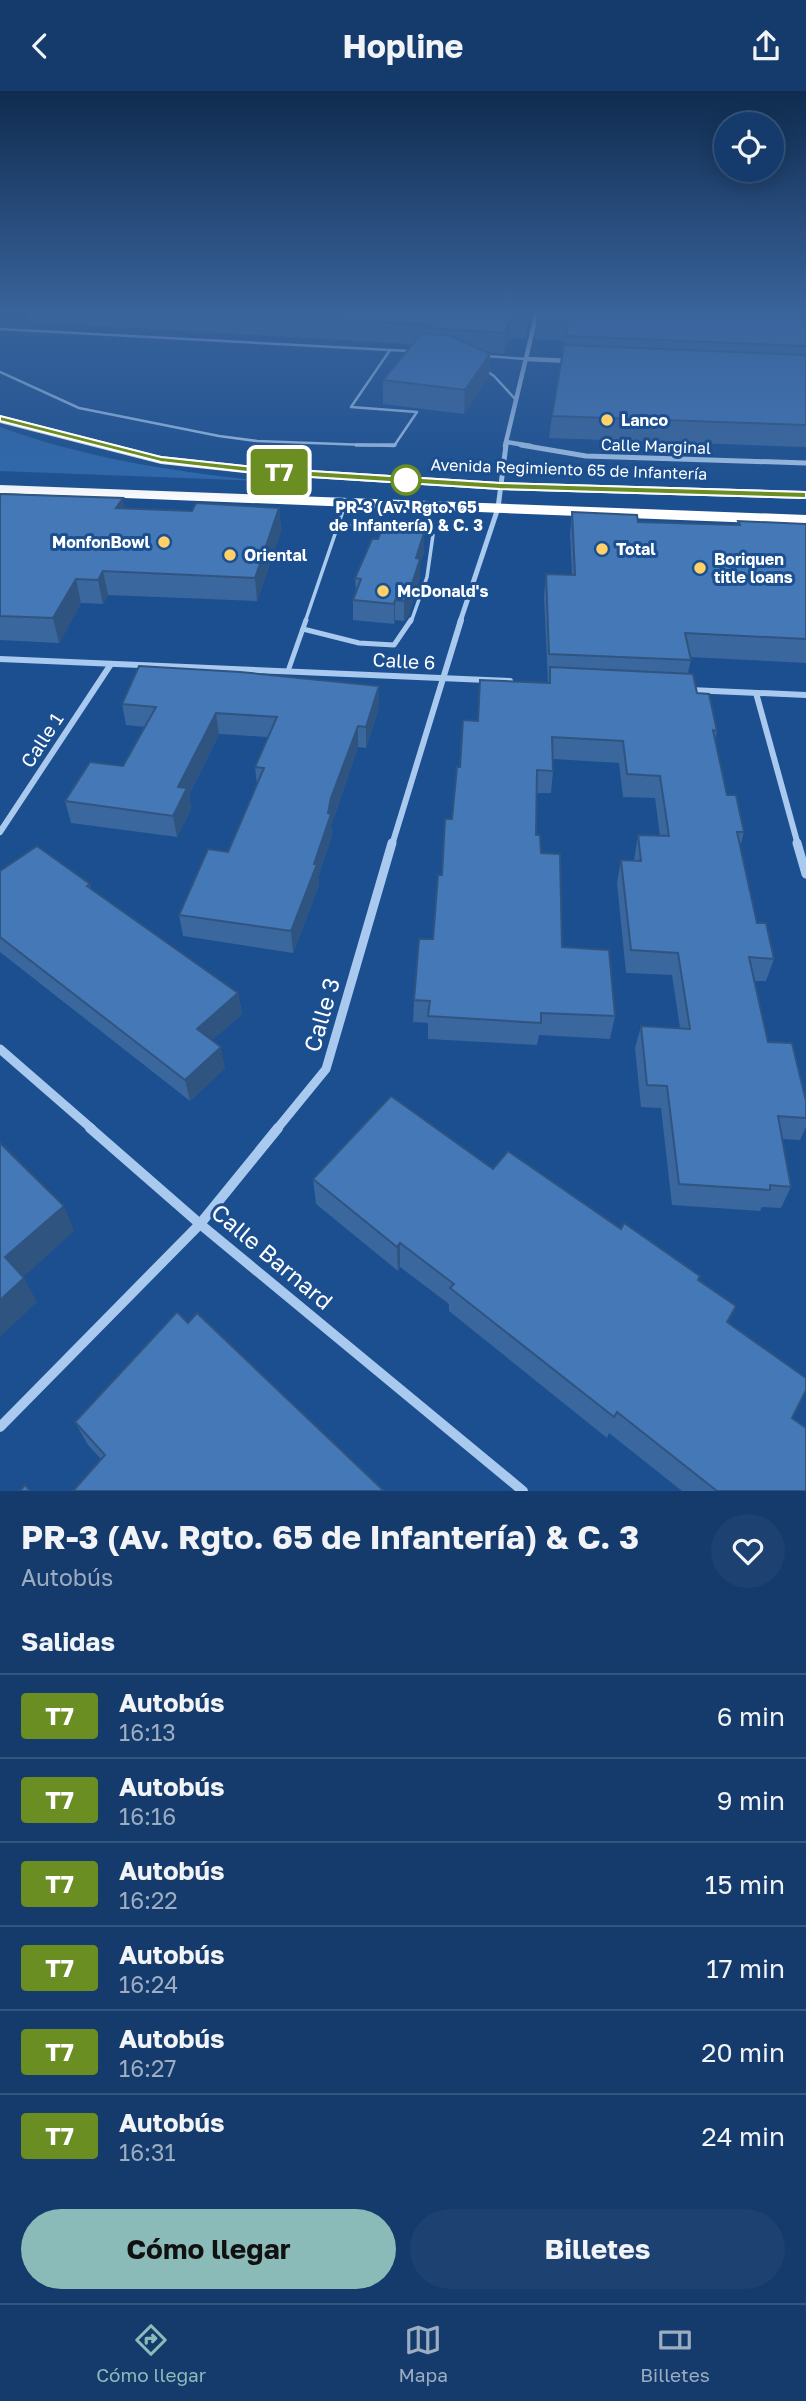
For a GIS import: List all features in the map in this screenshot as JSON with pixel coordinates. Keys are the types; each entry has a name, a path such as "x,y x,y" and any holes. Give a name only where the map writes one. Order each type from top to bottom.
{"highway":[{"name":"Avenida Regimiento 65 de Infantería","path":"0,419 161,460 264,471 500,486 806,495"},
{"path":"0,489 806,520"}],"street":[{"name":"Calle 3","path":"0,1427 200,1224 326,1069 441,678 498,508 506,442 523,373"},
{"name":"Calle Marginal","path":"506,442 586,456 806,463"},
{"name":"Calle 6","path":"0,659 523,682"},
{"name":"Calle 1","path":"0,832 111,664"},
{"path":"688,689 806,695"},
{"path":"756,693 806,874"},
{"name":"Calle Barnard","path":"0,1049 200,1224 523,1491"}],"lane":[{"path":"3,373 79,408 219,436 257,441 394,446 417,412 351,407 374,373"},
{"path":"489,373 516,400"},
{"path":"288,671 346,502"},
{"path":"303,629 359,643 394,645 407,631 422,588 434,547 433,535 427,531 339,525"}],"shaded area":[{"path":"0,427 64,447 129,462 261,481 0,471"}],"building":[{"path":"389,373 477,373 465,390 383,380"},
{"path":"559,373 806,373 806,425 552,416"},
{"path":"0,494 123,498 116,508 192,511 196,503 279,508 255,578 103,571 98,580 76,579 53,618 0,616"},
{"path":"572,512 637,515 638,522 740,525 738,521 806,524 806,639 685,633 691,660 549,654 546,574 575,575"},
{"name":"McDonald's","path":"382,529 424,533 416,558 420,559 408,596 404,601 395,600 394,604 353,600 361,579 355,578 372,539 378,539"},
{"path":"139,666 240,672 379,686 366,727 358,726 331,798 328,813 331,814 314,864 317,864 291,931 179,915 208,849 228,852 264,768 255,767 277,717 216,713 178,787 187,788 173,816 65,801 90,762 123,766 156,707 122,704"},
{"path":"550,667 693,674 697,693 709,694 717,731 713,730 727,795 736,795 744,832 737,832 757,923 766,923 774,959 749,957 768,1042 792,1043 806,1101 806,1118 778,1116 791,1187 770,1185 770,1190 679,1184 667,1086 647,1085 641,1026 690,1029 678,953 631,950 621,860 641,861 638,835 669,836 660,776 627,774 623,741 552,737 553,771 537,770 536,835 540,835 541,853 560,854 562,947 609,950 615,1016 541,1013 541,1023 428,1016 430,1001 414,1000 419,939 433,939 438,875 442,875 445,819 452,819 457,767 460,767 463,720 478,721 480,680 550,683"},
{"path":"37,846 90,884 87,886 238,993 197,1029 221,1047 185,1080 0,937 0,871"},
{"path":"391,1096 493,1169 508,1151 621,1229 624,1223 700,1276 698,1280 736,1306 727,1322 806,1378 806,1390 792,1418 806,1428 806,1491 717,1491 617,1412 614,1417 450,1288 454,1284 400,1243 397,1247 313,1179"},
{"path":"0,1143 64,1206 5,1257 24,1278 0,1300"},
{"path":"177,1312 188,1323 197,1313 384,1491 73,1491 105,1455 75,1422"}],"bus line":[{"name":"T7","path":"0,419 161,460 264,471 500,486 806,495"}],"place":[{"name":"Lanco","path":"607,420"},
{"name":"PR-3 (Av. Rgto. 65 de Infantería) & C. 3","path":"406,480"},
{"name":"MonfonBowl","path":"164,542"},
{"name":"Total","path":"602,549"},
{"name":"Oriental","path":"230,555"},
{"name":"Boriquen title loans","path":"700,568"},
{"name":"McDonald's","path":"383,591"}]}
